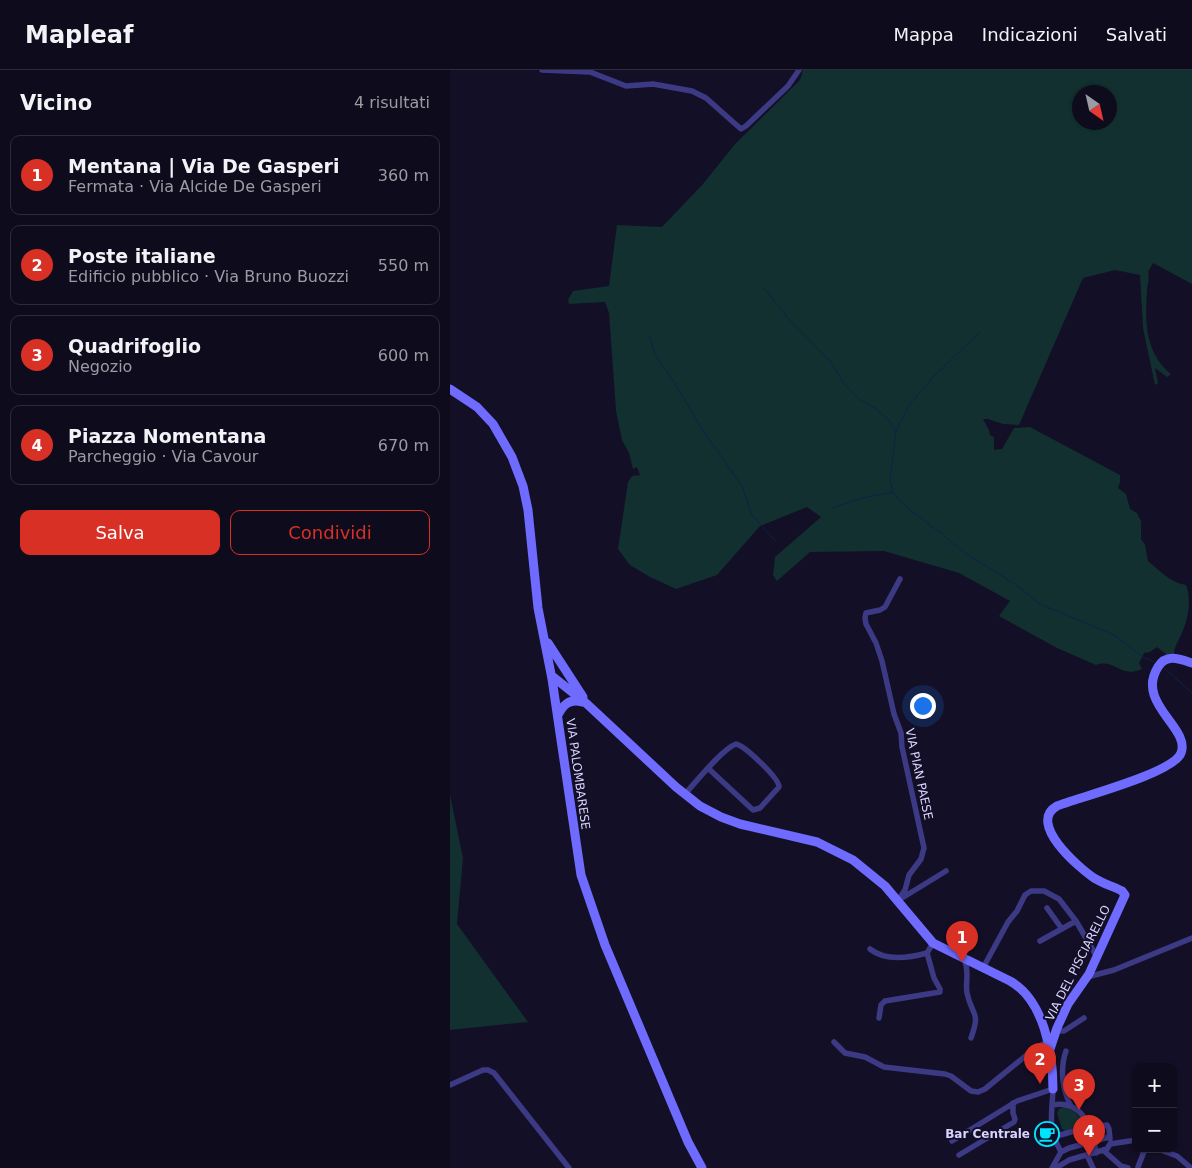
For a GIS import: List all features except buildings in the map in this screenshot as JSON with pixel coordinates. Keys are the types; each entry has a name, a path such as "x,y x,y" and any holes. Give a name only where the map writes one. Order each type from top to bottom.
{"street":[{"path":"542,70 590,72 626,86 650,84 692,90 704,96 741,129 788,86 799,70"},
{"name":"VIA PALOMBARESE","path":"450,389 474,405 487,418 503,440 517,468 528,504 543,634 552,676 577,853 587,893 605,945 692,1152 702,1168"},
{"name":"VIA PIAN PAESE","path":"898,900 905,890 910,873 922,856 923,842 902,747 901,731 895,716 881,657 864,617 866,612 880,610 885,607 900,579"},
{"path":"543,634 587,704"},
{"name":"VIA DEL PISCIARELLO","path":"1049,1053 1057,1028 1070,1002 1087,977 1125,898 1125,894 1092,877 1062,848 1050,830 1048,815 1057,806 1103,792 1167,766 1178,758 1183,748 1181,739 1160,709 1154,692 1153,680 1159,666 1172,658 1192,663"},
{"path":"552,676 564,680 578,691"},
{"path":"552,676 562,686 587,704 685,794 707,810 740,824 811,840 831,848 865,868 882,882 933,943 1015,984 1027,995 1039,1015 1049,1053 1053,1089 1051,1124 1053,1137 1061,1152"},
{"path":"558,715 564,705 570,701 578,700 587,704"},
{"path":"685,794 730,746 738,744 777,779 779,787 760,808 753,810 709,769"},
{"path":"898,900 946,871"},
{"path":"983,968 1006,924 1017,911 1025,895 1029,892 1042,890 1055,896 1076,921 1096,957"},
{"path":"1047,908 1062,929"},
{"path":"1040,941 1076,921"},
{"path":"1087,977 1114,970 1192,938"},
{"path":"870,949 879,955 900,958 911,957 927,953 933,943"},
{"path":"879,1018 881,1005 885,1001 940,992 927,953"},
{"path":"964,958 968,973 967,993 976,1017 976,1024 971,1038"},
{"path":"1057,1028 1064,1031 1084,1018"},
{"path":"834,1042 841,1051 847,1054 865,1057 884,1067 946,1074 967,1089 976,1092 984,1090 1034,1049 1046,1042"},
{"path":"1066,1051 1064,1059 1064,1087 1066,1096 1071,1106 1083,1117 1085,1128"},
{"path":"450,1085 483,1070 494,1073 569,1168"},
{"path":"952,1141 1013,1103 1053,1089"},
{"path":"959,1155 1014,1122 1013,1103"},
{"path":"1052,1105 1062,1104 1071,1106"},
{"path":"1053,1137 1085,1128 1108,1126 1109,1143 1103,1150 1069,1160 1054,1168"},
{"path":"1092,1127 1096,1153"},
{"path":"1054,1168 1061,1152 1069,1148 1094,1140 1109,1143 1132,1140"},
{"path":"1103,1150 1121,1166 1128,1168"},
{"path":"1137,1168 1144,1153"},
{"path":"1169,1153 1175,1155 1191,1168"},
{"path":"1086,1168 1092,1165 1087,1155"},
{"path":"1112,1168 1120,1168 1121,1166"}],"green space":[{"path":"803,70 1192,70 1192,284 1153,263 1148,272 1146,314 1148,336 1156,356 1171,374 1167,377 1155,368 1158,383 1155,385 1143,328 1140,275 1115,270 1083,278 1019,425 1003,424 983,419 990,435 994,437 994,450 1002,449 1014,428 1030,427 1120,475 1118,488 1126,494 1130,509 1137,513 1141,521 1141,539 1145,545 1148,561 1170,579 1186,585 1188,591 1187,617 1175,649 1174,658 1157,647 1150,652 1144,653 1139,663 1142,669 1128,672 1108,664 1096,665 1057,648 999,616 1010,601 959,573 884,551 810,552 777,581 773,575 775,557 821,517 807,507 760,526 717,575 676,589 630,565 618,549 628,482 632,476 640,475 637,467 633,469 629,453 622,440 616,411 609,313 605,302 569,304 568,300 573,291 609,286 617,225 662,227 703,184 735,144 800,80"},
{"path":"450,795 463,858 457,924 528,1022 450,1030"},
{"path":"1064,1107 1076,1113 1083,1125 1065,1131 1062,1129 1057,1113 1059,1109"}],"waterway":[{"path":"764,288 787,317 830,361 845,385 860,400 875,408 888,419 896,431"},
{"path":"981,331 935,375 910,404 896,431 890,480 893,492 911,511 962,551 1015,584 1040,604 1114,635 1143,657 1156,663"},
{"path":"649,335 655,355 671,377 702,429 742,486 752,515 776,542"},
{"path":"831,508 867,497 893,492"},
{"path":"1162,666 1192,693"}],"place":[{"name":"Mentana | Via De Gasperi","path":"962,962"},
{"name":"Poste italiane","path":"1040,1084"},
{"name":"Quadrifoglio","path":"1079,1110"},
{"name":"Bar Centrale","path":"1047,1134"},
{"name":"Piazza Nomentana","path":"1089,1156"}]}
